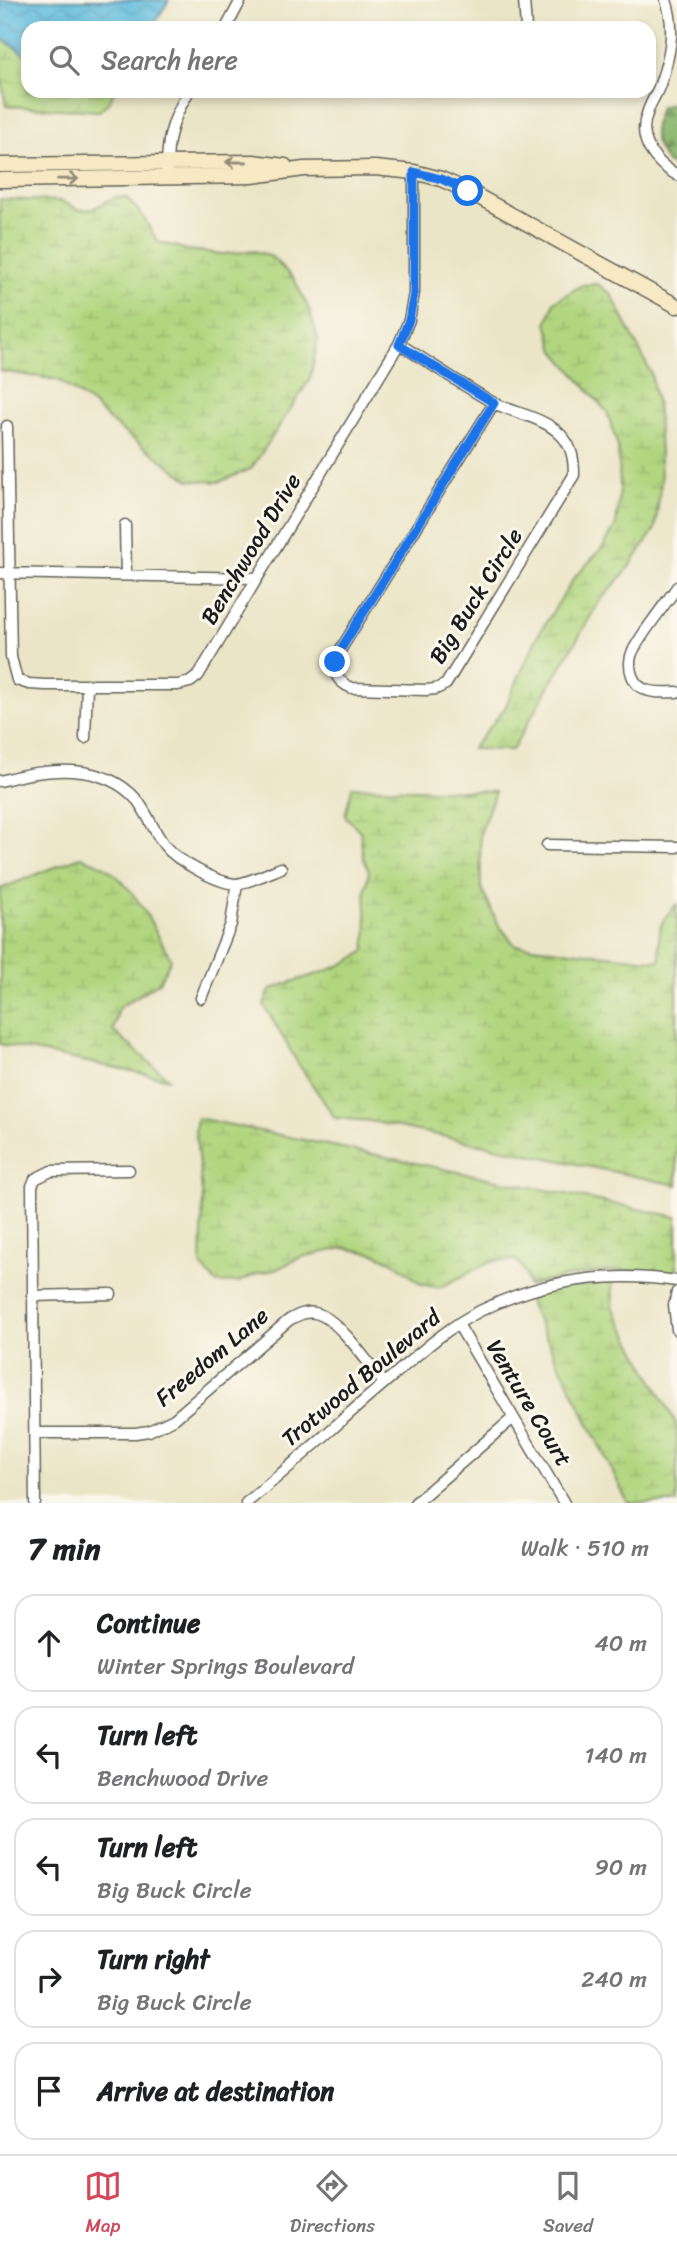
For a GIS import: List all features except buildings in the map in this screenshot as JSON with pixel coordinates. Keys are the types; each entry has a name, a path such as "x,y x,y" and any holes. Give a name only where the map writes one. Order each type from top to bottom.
{"street":[{"path":"230,21 242,0"},
{"path":"524,0 526,21"},
{"path":"656,94 675,36 666,0"},
{"path":"167,170 170,129 185,98"},
{"path":"654,98 646,116 644,135 650,152 664,168 677,175"},
{"path":"0,180 253,162 304,169 375,168 414,172 441,179 468,191 677,306"},
{"path":"0,165 167,170"},
{"name":"Benchwood Drive","path":"5,573 11,656 17,680 29,684 178,685 190,682 198,676 399,345 409,320 414,293 414,172"},
{"name":"Big Buck Circle","path":"399,345 494,403 553,427 564,437 574,460 574,475 446,684 426,690 352,688 345,685 337,679 335,671 339,652 494,403"},
{"path":"7,426 5,573 257,579"},
{"path":"125,525 126,575"},
{"path":"677,587 633,651 630,667 637,684 644,689 652,692 677,692"},
{"path":"85,738 86,685"},
{"path":"0,781 24,774 58,770 80,771 100,777 119,786 136,800 166,848 198,871 237,884 281,869"},
{"path":"547,845 677,848"},
{"path":"201,998 231,924 237,884"},
{"path":"35,1503 31,1196 35,1179 51,1171 129,1170"},
{"name":"Trotwood Boulevard","path":"246,1503 384,1383 458,1324 507,1299 557,1283 598,1277 643,1276 677,1281"},
{"path":"677,1292 674,1306 677,1330"},
{"path":"32,1296 111,1294"},
{"name":"Freedom Lane","path":"35,1433 135,1433 160,1426 174,1419 289,1320 300,1314 313,1312 335,1324 384,1383"},
{"name":"Venture Court","path":"458,1324 564,1503"},
{"path":"415,1503 513,1418"}],"green space":[{"path":"0,38 21,52 21,98 111,98 99,111 6,106 0,70"},
{"path":"677,102 677,165 668,164 662,156 654,131 660,107"},
{"path":"115,197 127,198 142,215 158,242 188,250 223,254 255,251 272,257 294,279 309,309 318,339 310,379 251,469 219,482 189,480 58,380 0,371 0,199 60,201 80,210 93,209"},
{"path":"597,284 611,294 651,373 658,412 661,482 655,529 625,573 599,602 512,750 472,749 505,708 537,637 574,578 604,546 616,525 620,489 618,447 607,412 555,351 547,323 554,302 582,285"},
{"path":"352,787 495,792 480,834 481,887 498,924 515,945 660,961 660,930 665,918 677,904 677,1185 370,1121 335,1118 299,1065 264,1005 270,990 342,965 365,951 365,891 369,871 363,857 360,831 345,816"},
{"path":"80,857 102,865 126,886 143,908 171,959 159,982 119,1008 113,1031 169,1079 0,1044 0,889"},
{"path":"197,1118 677,1217 677,1275 644,1271 600,1272 528,1286 526,1274 517,1260 492,1261 439,1288 421,1284 397,1264 376,1254 344,1248 301,1257 275,1270 259,1273 239,1282 216,1283 201,1265 203,1201 195,1129"},
{"path":"612,1282 613,1307 677,1425 677,1503 628,1503 530,1305 529,1296 558,1288"}],"water":[{"path":"0,0 169,0 156,21 21,21 21,51 0,37"}],"route":[{"path":"335,662 494,403 399,345 409,320 414,293 414,172 441,179 468,191"}]}
